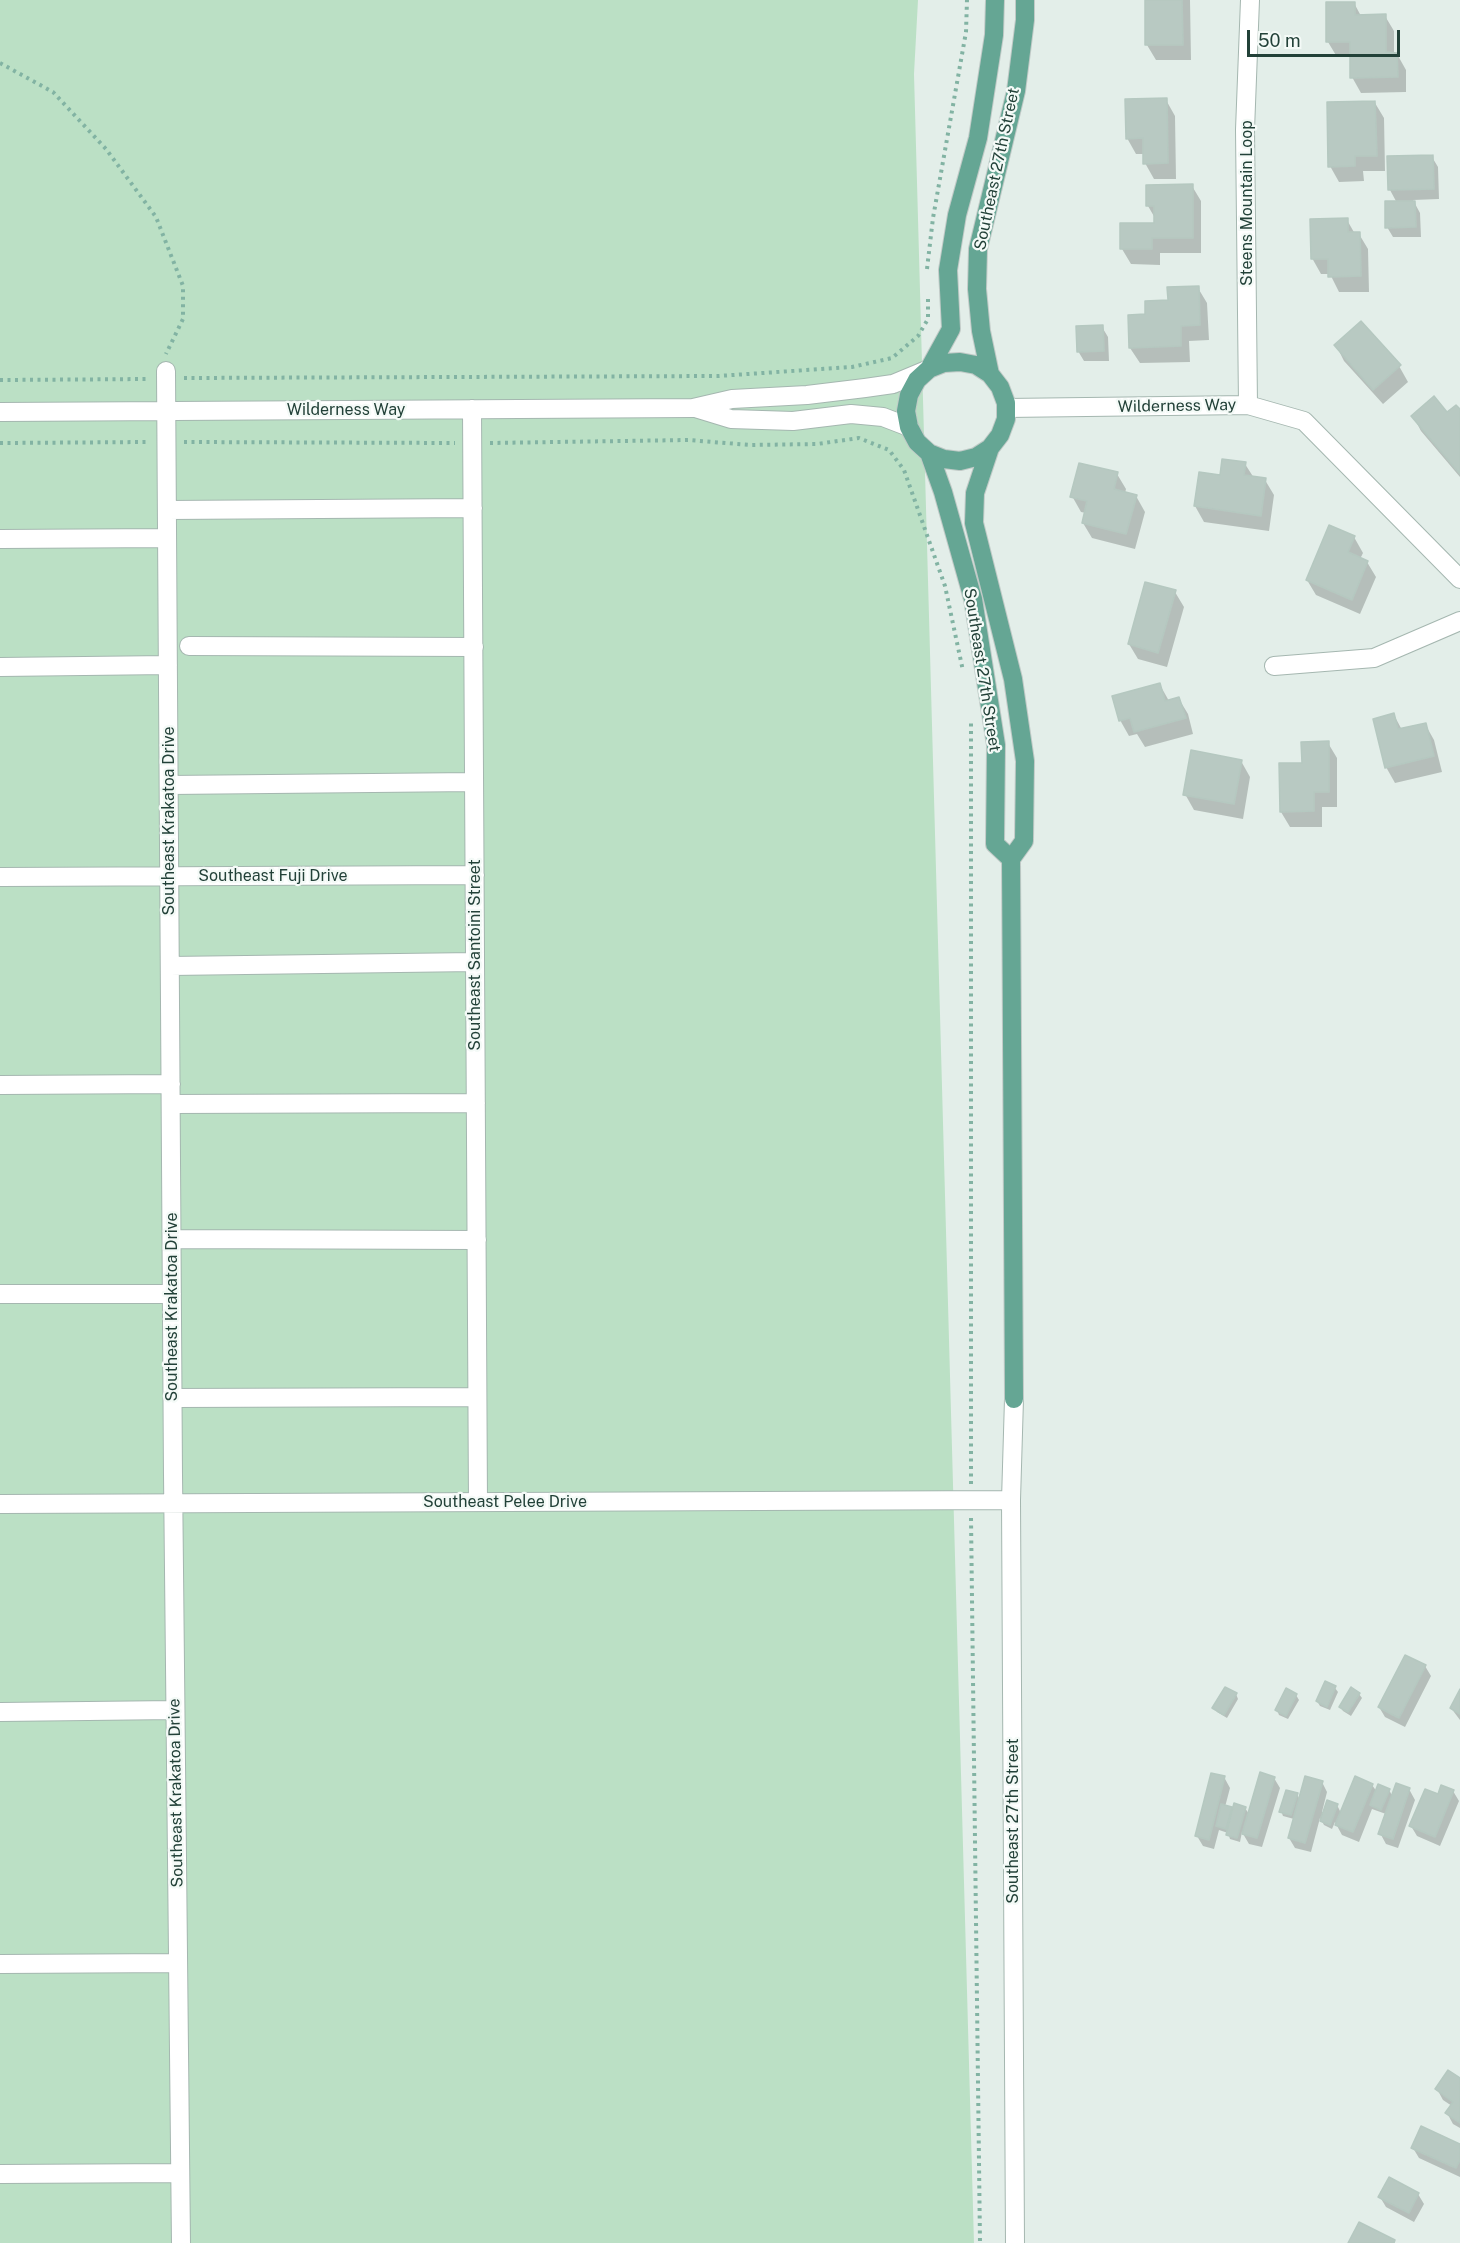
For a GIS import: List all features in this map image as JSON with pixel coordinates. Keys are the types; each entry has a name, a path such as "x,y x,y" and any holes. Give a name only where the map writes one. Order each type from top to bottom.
{"main road":[{"name":"Southeast 27th Street","path":"929,369 951,329 948,270 957,215 978,138 994,35 994,0"},
{"name":"Southeast 27th Street","path":"990,374 981,331 977,289 978,249 1016,91 1025,20 1024,0"},
{"path":"960,362 976,365 990,374 1000,387 1006,408 1006,419 1000,435 990,448 976,457 960,461 944,459 929,453 917,442 909,427 906,411 909,395 917,380 929,369 944,363 960,362"},
{"name":"Southeast 27th Street","path":"929,453 943,492 973,599 996,745 995,844 1011,859 1024,841 1025,761 1013,679 974,522 975,493 990,448"},
{"path":"1011,859 1014,1399"}],"street":[{"name":"Steens Mountain Loop","path":"1248,405 1245,130 1250,0"},
{"name":"Wilderness Way","path":"0,412 693,408 732,399 807,395 893,384 929,369"},
{"name":"Southeast Krakatoa Drive","path":"166,375 173,1503 181,2243"},
{"name":"Wilderness Way","path":"1006,408 1248,405 1304,421 1460,579"},
{"name":"Wilderness Way","path":"693,408 731,419 793,421 851,414 883,417 909,427"},
{"name":"Southeast Santoini Street","path":"472,409 478,1502"},
{"path":"167,510 473,508"},
{"path":"0,539 167,538"},
{"path":"1274,666 1374,658 1460,621"},
{"path":"189,646 474,646"},
{"path":"0,667 168,665"},
{"path":"169,785 474,782"},
{"name":"Southeast Fuji Drive","path":"0,877 475,875"},
{"path":"170,966 475,962"},
{"path":"0,1084 171,1084"},
{"path":"171,1104 476,1102"},
{"path":"172,1239 477,1240"},
{"path":"0,1294 172,1294"},
{"path":"173,1398 477,1397"},
{"name":"Southeast 27th Street","path":"1014,1399 1011,1500 1015,2243"},
{"name":"Southeast Pelee Drive","path":"0,1504 1011,1500"},
{"path":"0,1712 175,1710"},
{"path":"0,1964 178,1963"},
{"path":"0,2174 180,2173"}],"path":[{"path":"928,272 933,218 966,32 967,0"},
{"path":"0,63 53,92 106,149 156,218 183,286 183,319 165,356 166,375"},
{"path":"0,380 166,375 718,376 852,367 892,358 918,336 928,319 928,291"},
{"path":"0,443 473,443 688,440 750,446 817,444 860,438 889,450 904,470 945,586 964,680"},
{"path":"970,713 972,724 971,1499 980,2243"}],"green space":[{"path":"0,0 918,0 914,74 974,2243 0,2243"}],"building":[{"path":"1145,0 1182,0 1183,45 1145,45"},
{"path":"1326,2 1355,2 1355,15 1386,14 1386,52 1397,53 1398,77 1350,78 1350,42 1326,42"},
{"path":"1167,98 1168,163 1143,164 1143,138 1126,139 1125,99"},
{"path":"1375,101 1377,156 1355,156 1355,166 1328,167 1327,102"},
{"path":"1433,155 1434,189 1388,190 1387,156"},
{"path":"1193,184 1193,238 1152,238 1152,249 1120,249 1120,223 1154,223 1154,206 1146,206 1146,185"},
{"path":"1385,201 1415,201 1416,227 1385,228"},
{"path":"1348,218 1348,232 1360,232 1361,276 1328,277 1328,259 1311,259 1310,219"},
{"path":"1199,286 1200,325 1181,326 1181,346 1129,348 1128,315 1145,314 1145,301 1168,300 1167,287"},
{"path":"1361,321 1401,365 1373,390 1334,345"},
{"path":"1103,325 1104,351 1077,352 1076,326"},
{"path":"1434,396 1447,412 1456,405 1460,409 1460,474 1411,416"},
{"path":"1222,459 1246,462 1244,475 1266,478 1261,516 1194,506 1199,472 1220,475"},
{"path":"1079,463 1118,472 1114,489 1137,495 1126,534 1082,523 1087,501 1070,497"},
{"path":"1329,525 1355,536 1348,552 1368,561 1352,600 1306,580"},
{"path":"1145,582 1176,590 1158,653 1128,644"},
{"path":"1160,683 1165,701 1179,697 1186,718 1134,732 1130,718 1119,721 1112,696"},
{"path":"1394,713 1398,729 1426,723 1434,756 1385,768 1373,719"},
{"path":"1329,741 1329,792 1314,792 1314,811 1280,812 1279,763 1302,763 1301,742"},
{"path":"1191,750 1242,760 1234,804 1183,795"},
{"path":"1405,1655 1426,1665 1399,1718 1378,1707"},
{"path":"1325,1681 1336,1686 1327,1707 1316,1701"},
{"path":"1225,1687 1237,1693 1224,1715 1212,1708"},
{"path":"1351,1687 1360,1693 1348,1712 1339,1707"},
{"path":"1286,1688 1297,1694 1286,1716 1275,1710"},
{"path":"1460,1689 1460,1714 1450,1708"},
{"path":"1260,1772 1275,1777 1257,1838 1242,1834"},
{"path":"1211,1773 1225,1776 1209,1840 1195,1836"},
{"path":"1305,1776 1323,1781 1305,1843 1288,1838"},
{"path":"1355,1776 1373,1784 1353,1832 1335,1825"},
{"path":"1396,1783 1410,1788 1393,1839 1378,1834"},
{"path":"1378,1784 1390,1789 1381,1810 1370,1805"},
{"path":"1441,1785 1454,1790 1435,1837 1409,1826 1425,1789 1438,1794"},
{"path":"1286,1790 1298,1793 1291,1815 1279,1812"},
{"path":"1327,1800 1338,1804 1330,1825 1320,1821"},
{"path":"1234,1803 1246,1807 1237,1838 1226,1835"},
{"path":"1221,1804 1232,1807 1226,1829 1216,1826"},
{"path":"1448,2070 1460,2078 1460,2123 1445,2113 1453,2102 1435,2089"},
{"path":"1421,2126 1460,2144 1460,2160 1456,2168 1411,2148"},
{"path":"1389,2177 1419,2193 1409,2213 1378,2197"},
{"path":"1359,2222 1395,2240 1394,2243 1348,2243"}]}
